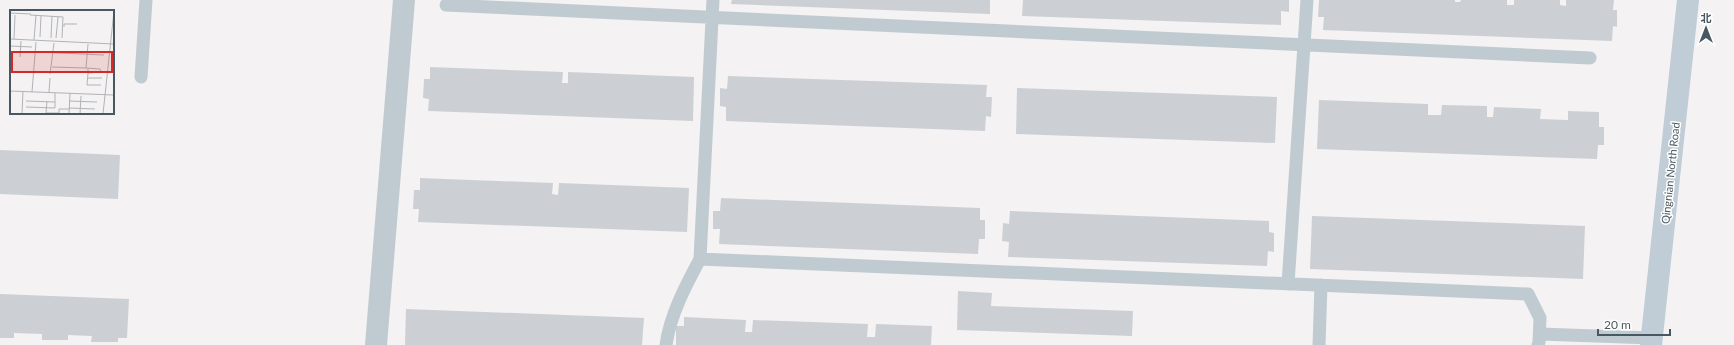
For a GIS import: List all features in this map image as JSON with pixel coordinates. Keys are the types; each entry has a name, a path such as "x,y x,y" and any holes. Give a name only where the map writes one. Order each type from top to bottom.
{"street":[{"path":"376,345 404,0"},
{"name":"Qingnian North Road","path":"1652,342 1688,0"}],"lane":[{"path":"141,77 146,0"},
{"path":"666,345 667,336 684,288 700,259 713,0"},
{"path":"1288,284 1307,0"},
{"path":"446,5 1590,58"},
{"path":"700,259 1528,294 1540,318 1539,339 1652,342"},
{"path":"1318,345 1321,286"}],"building":[{"path":"732,0 990,0 990,14 731,4"},
{"path":"1023,0 1289,0 1289,12 1281,11 1281,25 1022,16"},
{"path":"1319,0 1455,0 1455,2 1460,2 1461,0 1507,0 1507,5 1514,5 1514,0 1560,0 1560,5 1566,6 1566,0 1614,0 1613,10 1617,10 1617,27 1613,26 1612,41 1323,30 1324,17 1318,17"},
{"path":"430,67 563,72 562,83 568,83 568,72 694,77 693,121 428,111 429,99 423,98 424,79 430,79"},
{"path":"728,76 987,85 986,97 992,97 991,117 986,116 985,131 726,121 726,107 720,106 720,88 727,89"},
{"path":"1017,88 1277,97 1275,143 1016,134"},
{"path":"1319,100 1428,104 1428,115 1441,115 1442,105 1487,106 1487,117 1493,117 1494,107 1541,109 1540,119 1568,120 1568,111 1599,112 1599,127 1604,127 1604,145 1598,145 1597,159 1317,149"},
{"path":"0,150 120,155 118,199 0,194"},
{"path":"420,178 553,183 552,194 558,195 559,183 689,188 687,232 418,222 419,209 413,209 414,190 420,190"},
{"path":"721,198 980,208 980,220 985,220 985,239 979,239 978,254 719,244 720,229 713,229 713,211 720,211"},
{"path":"1010,211 1269,221 1269,232 1274,233 1274,252 1268,251 1267,266 1008,257 1009,242 1002,241 1003,223 1009,224"},
{"path":"1312,216 1585,226 1583,279 1310,269"},
{"path":"958,291 992,293 991,306 1133,311 1132,336 957,330"},
{"path":"0,294 129,299 127,338 118,338 118,342 91,342 92,336 68,335 68,340 42,340 42,334 14,333 14,338 0,338"},
{"path":"406,309 644,318 642,345 405,345"},
{"path":"684,317 746,320 745,332 752,332 753,320 868,324 867,337 875,337 876,324 932,326 931,345 676,345 676,326 684,326"}]}
